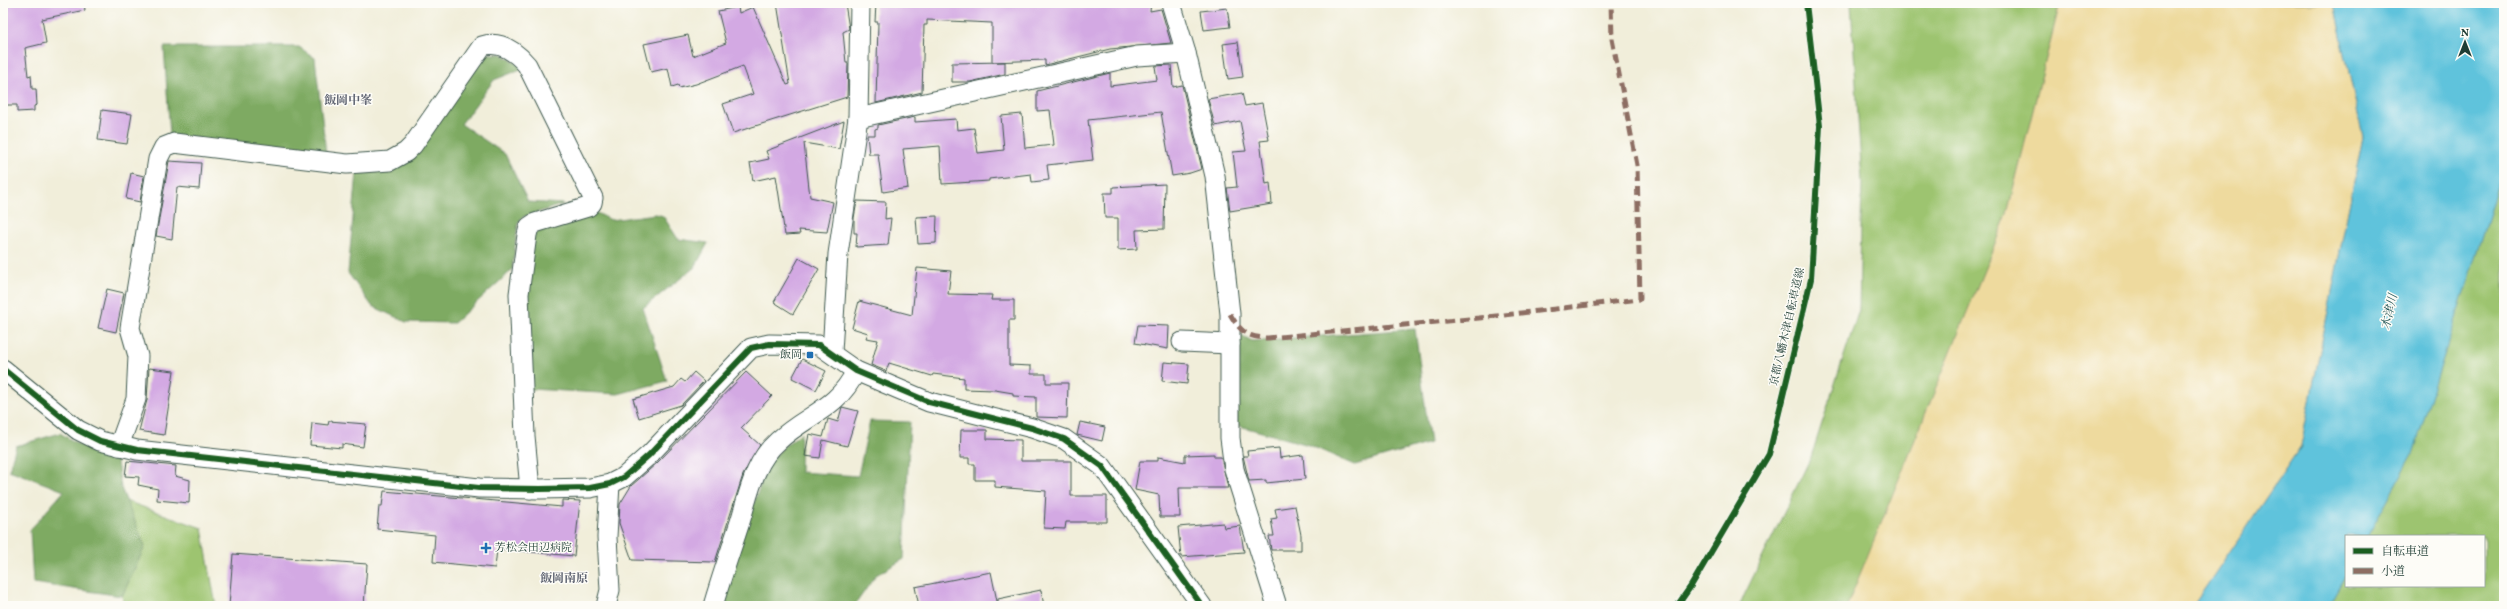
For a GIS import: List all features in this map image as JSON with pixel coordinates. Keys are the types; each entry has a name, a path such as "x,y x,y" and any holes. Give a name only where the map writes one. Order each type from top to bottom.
{"street":[{"path":"832,352 837,262 858,118 860,3"},
{"path":"1171,3 1186,52 1215,176 1230,314 1230,438 1234,469 1277,606"},
{"path":"119,446 136,399 138,356 130,328 158,159 164,147 174,143 347,164 390,161 406,152 413,145 482,46 495,44 503,46 514,53 527,65 593,198 588,207 535,223 529,227 527,235 519,294 525,436 530,489"},
{"path":"858,118 1137,56 1186,52"},
{"path":"1182,342 1230,344"},
{"path":"3,369 78,430 119,446 137,450 479,488 590,488 610,484 624,477 649,455 751,348 769,344 819,345 832,352 856,371 929,402 1038,430 1064,439 1085,453 1102,466 1202,606"},
{"path":"713,606 752,480 764,458 777,441 823,410 847,389 856,371"},
{"path":"606,606 610,590 607,537 610,484"}],"green space":[{"path":"1851,3 2060,3 2007,214 1847,606 1739,606 1811,457 1859,310 1862,182"},
{"path":"164,47 299,47 315,58 326,153 170,136"},
{"path":"487,54 502,54 524,68 494,80 461,124 505,154 528,202 564,204 523,217 518,223 512,270 454,323 406,322 372,306 348,273 357,172 403,164"},
{"path":"2504,165 2504,606 2328,606 2345,576 2345,587 2485,587 2485,535 2368,535 2413,454"},
{"path":"595,212 611,220 656,214 663,216 678,239 708,243 695,267 643,308 667,381 618,394 530,389 525,303 532,237 538,229"},
{"path":"1415,329 1430,443 1355,465 1309,445 1236,425 1236,332 1252,341"},
{"path":"870,421 910,422 904,559 876,575 854,606 819,603 815,606 720,606 736,552 768,464 782,448 801,433 800,472 858,476"},
{"path":"60,433 78,444 116,456 121,488 145,546 122,596 33,583 30,530 64,491 9,470 16,446"},
{"path":"126,501 202,528 216,606 124,606 122,596 145,546"}],"sand":[{"path":"2060,3 2334,3 2363,137 2301,446 2193,606 1847,606 2007,214"}],"water":[{"name":"木津川","path":"2334,3 2504,3 2504,165 2413,454 2368,535 2345,535 2345,576 2328,606 2193,606 2301,446 2363,137"}],"building":[{"path":"84,3 85,10 42,19 46,43 25,48 28,76 31,75 32,89 36,89 37,105 34,106 34,111 17,112 17,105 3,105 3,69 5,69 3,4"},
{"path":"777,3 845,3 849,29 843,32 846,63 848,63 847,97 733,133 723,104 753,94 743,66 696,84 679,88 678,85 672,87 668,68 651,72 644,44 688,35 693,56 726,43 718,11 738,7 739,13 753,7 787,85 790,84"},
{"path":"876,3 1151,3 1150,11 1161,9 1171,43 1110,49 1045,65 1045,60 992,62 992,23 927,20 927,25 924,25 922,92 876,103 878,22 875,22"},
{"path":"1227,8 1230,27 1204,30 1201,11"},
{"path":"1238,42 1243,77 1228,79 1223,44"},
{"path":"1005,62 1005,74 970,82 952,82 952,63"},
{"path":"1171,65 1173,87 1182,85 1202,169 1190,173 1172,176 1161,112 1088,120 1093,160 1047,165 1049,180 1032,182 1031,174 989,179 989,181 942,184 940,146 903,149 908,188 883,192 878,154 869,154 867,135 875,135 875,129 878,128 878,125 915,117 915,122 956,119 957,130 974,128 978,153 1004,150 1001,116 1022,114 1025,148 1054,145 1050,110 1037,111 1037,91 1110,73 1110,86 1157,80 1155,66"},
{"path":"1242,93 1245,106 1262,103 1269,140 1260,141 1266,184 1270,183 1272,204 1230,211 1227,188 1237,187 1233,152 1246,151 1240,121 1215,126 1208,99"},
{"path":"102,110 132,114 127,144 98,140"},
{"path":"844,121 839,149 804,143 810,197 833,202 827,232 799,230 800,234 785,235 776,176 753,181 750,163 769,159 766,151"},
{"path":"169,161 201,163 199,189 177,187 172,239 156,236"},
{"path":"131,173 144,176 140,202 126,199"},
{"path":"1165,184 1164,229 1136,230 1137,249 1118,250 1118,218 1105,218 1104,193 1113,193 1113,187"},
{"path":"857,201 886,202 885,219 891,218 888,245 856,247 857,233 854,233 854,218"},
{"path":"937,216 936,243 918,244 916,217"},
{"path":"799,258 819,269 793,314 774,302"},
{"path":"917,268 951,271 948,294 992,295 991,300 1014,300 1014,320 1009,320 1009,365 1031,366 1031,374 1046,374 1046,383 1068,383 1067,418 1036,417 1036,397 1013,396 1013,393 995,390 964,389 964,378 933,374 932,376 889,363 886,371 871,365 878,340 866,338 868,333 852,328 859,301 912,315"},
{"path":"107,289 124,293 116,332 98,328"},
{"path":"1138,325 1169,326 1168,349 1135,343"},
{"path":"802,359 826,371 816,390 792,378"},
{"path":"1164,362 1189,364 1187,384 1162,381"},
{"path":"149,368 174,371 164,435 139,431 147,400"},
{"path":"694,372 704,381 681,405 639,418 633,399 674,387 681,379 685,382"},
{"path":"746,372 772,396 741,428 760,445 743,475 715,562 632,560 619,523 620,504 631,486 657,463"},
{"path":"842,407 858,411 847,446 823,440 820,458 805,456 809,434 823,437 828,419 838,422"},
{"path":"329,421 366,424 363,447 342,444 342,448 310,445 312,423 328,425"},
{"path":"1080,422 1105,427 1102,441 1077,435"},
{"path":"961,430 987,430 987,439 1021,440 1021,461 1071,461 1071,496 1107,496 1107,522 1066,522 1065,529 1044,528 1046,491 995,487 995,480 975,480 975,464 969,464 969,458 960,458"},
{"path":"1279,448 1280,458 1303,455 1305,479 1266,483 1266,480 1249,481 1243,456 1248,456 1247,451"},
{"path":"1214,454 1214,457 1221,457 1228,488 1179,488 1180,517 1160,517 1159,495 1135,490 1140,461 1158,461 1158,457 1185,462 1185,455"},
{"path":"127,461 176,466 175,476 190,480 189,503 157,500 158,489 138,485 139,477 125,476"},
{"path":"384,491 562,507 562,500 580,501 574,556 497,549 495,568 433,562 435,535 377,529 379,506 382,506"},
{"path":"1295,506 1301,535 1301,550 1271,550 1269,536 1274,536 1271,519 1277,518 1275,509"},
{"path":"1223,523 1224,528 1240,526 1244,552 1181,557 1178,527"},
{"path":"233,554 367,564 364,606 229,606"},
{"path":"991,572 998,606 919,606 915,587"},
{"path":"1041,590 1044,606 998,606 998,599"}],"marked path":[{"path":"1230,314 1237,325 1249,335 1268,338 1479,318 1640,299 1637,165 1612,39 1611,3"}],"cycle path":[{"name":"京都八幡木津自転車道線","path":"1677,606 1691,586 1769,454 1811,279 1820,126 1806,3"},
{"path":"3,369 78,430 100,441 137,450 479,488 590,488 610,484 624,477 649,455 751,348 769,344 819,345 856,371 929,402 1032,428 1064,439 1102,466 1202,606"}],"place":[{"name":"飯岡","path":"810,355"},
{"name":"芳松会田辺病院","path":"486,548"}],"district":[{"name":"飯岡中峯","path":"348,101"},
{"name":"飯岡南原","path":"564,579"}]}
